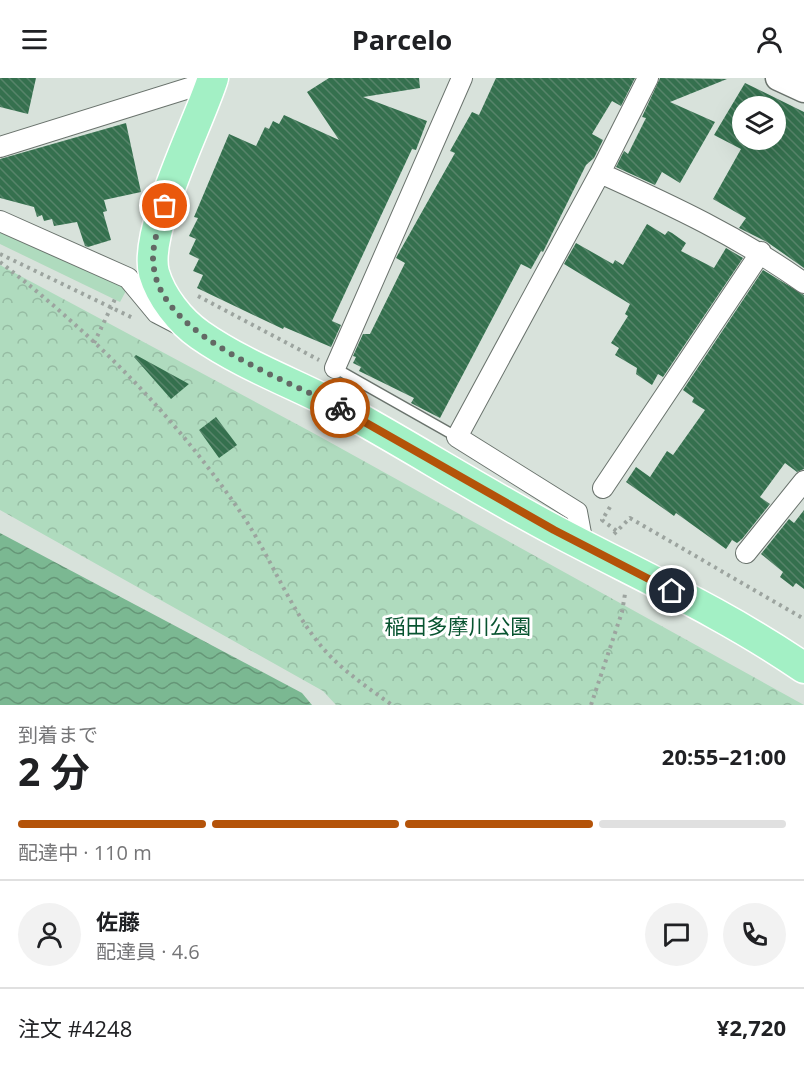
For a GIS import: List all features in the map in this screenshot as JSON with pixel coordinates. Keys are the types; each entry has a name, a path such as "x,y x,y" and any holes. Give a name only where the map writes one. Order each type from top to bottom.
{"main road":[{"path":"216,79 165,206 153,258 155,275 162,294 198,334 256,368 354,416 586,546 772,646 804,668"}],"street":[{"path":"335,368 462,78"},
{"path":"586,546 582,539 576,512 457,437 600,173 648,78"},
{"path":"778,78 804,90"},
{"path":"0,147 216,79"},
{"path":"600,173 688,213 761,252 804,283"},
{"path":"0,221 128,278 157,313 198,334"},
{"path":"603,488 761,252"},
{"path":"746,553 804,481"}],"lane":[{"path":"335,368 457,437"}],"path":[{"path":"0,262 42,294 148,393 188,441 241,512 278,579 331,656 392,705"},
{"path":"198,296 335,368"},
{"path":"94,343 110,307"},
{"path":"618,532 630,518 804,619"},
{"path":"591,705 622,612 632,570"}],"green space":[{"path":"0,231 128,287 120,302 0,244"},
{"name":"稲田多摩川公園","path":"0,265 315,434 804,705 336,705 323,691 0,510"}],"water":[{"path":"0,533 302,693 312,705 0,705"}],"building":[{"path":"0,78 36,78 28,114 0,107"},
{"path":"329,78 419,78 420,88 363,97 427,121 416,150 412,149 332,321 341,325 331,347 284,327 283,329 197,288 203,275 193,271 199,259 189,254 196,239 189,236 198,218 194,217 229,134 256,146 265,127 269,129 273,121 279,124 284,115 339,140 307,92"},
{"path":"496,78 635,78 621,106 612,101 592,134 603,140 594,158 586,165 543,252 541,251 531,269 521,264 440,418 411,403 414,398 359,371 361,367 353,363 356,357 353,356 363,334 370,334 405,263 396,258 455,153 450,151 472,112 479,115"},
{"path":"660,78 727,79 670,102 715,122 680,183 662,172 655,185 616,167 624,151 628,154 646,118 642,117"},
{"path":"745,83 771,96 737,96"},
{"path":"786,103 804,112 804,268 767,242 739,228 746,218 713,199 740,150 786,150"},
{"path":"732,105 732,144 714,135"},
{"path":"126,123 141,192 104,200 107,211 103,212 111,240 85,246 77,222 54,226 52,219 44,221 42,215 37,217 34,207 0,198 0,159"},
{"path":"647,224 665,235 668,231 672,233 686,243 681,251 714,268 726,248 743,258 663,377 658,374 652,385 636,374 637,368 615,355 619,348 611,343 628,316 625,314 630,304 564,264 576,243 613,264 615,260 623,265"},
{"path":"763,270 804,295 804,469 797,472 785,463 760,497 770,504 742,539 737,543 732,540 726,549 676,513 674,516 626,482 636,467 650,477 667,451 673,455 705,410 692,402 694,398 683,390"},
{"path":"136,355 189,384 171,399 134,357"},
{"path":"216,417 237,445 219,458 199,430"},
{"path":"804,510 804,589 796,583 793,587 780,577 783,572 761,554 789,519 794,523"}],"way so far":[{"path":"165,206 157,231 153,267 162,294 176,311 198,334 256,368 340,408"}],"route":[{"path":"340,408 554,530 672,591"}]}
